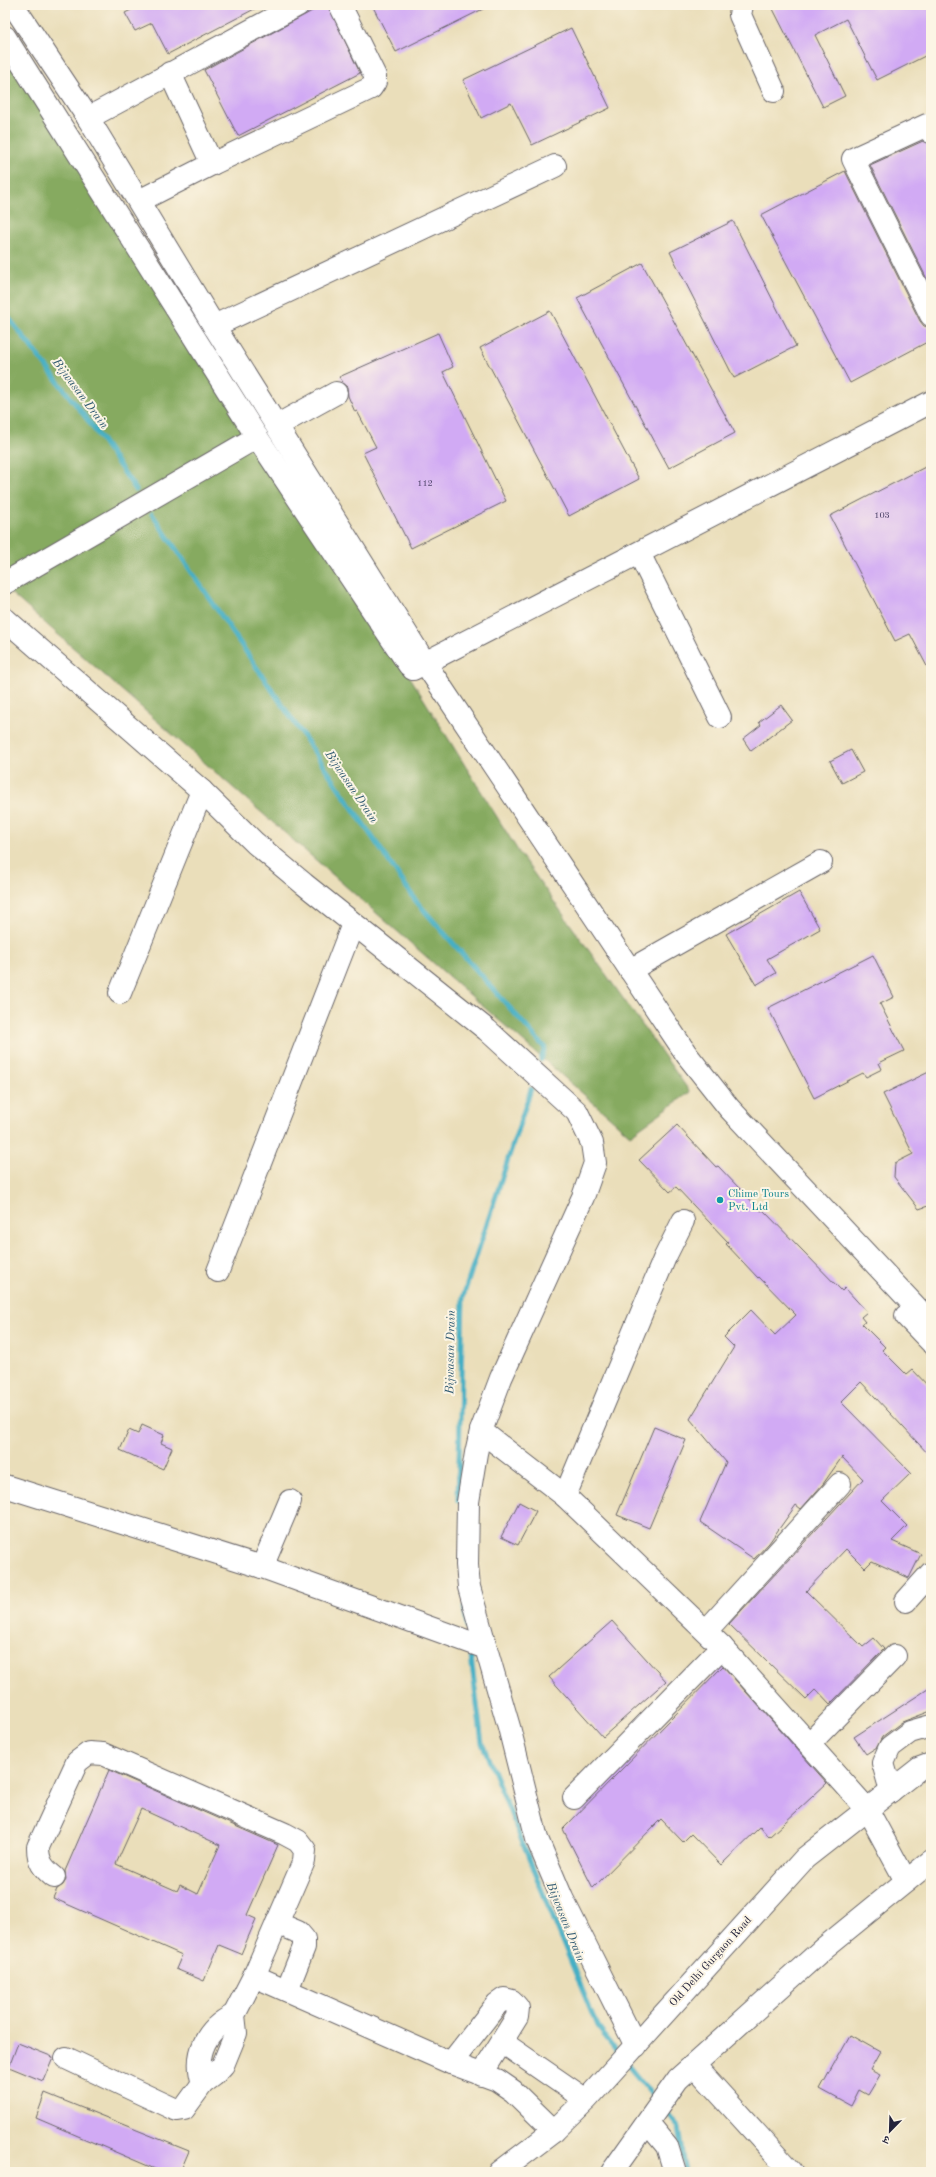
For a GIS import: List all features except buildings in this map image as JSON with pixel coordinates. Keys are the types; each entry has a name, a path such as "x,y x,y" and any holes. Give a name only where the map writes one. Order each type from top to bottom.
{"street":[{"path":"13,5 88,118 214,326 278,424 419,666 573,909 710,1107 931,1342"},
{"path":"88,118 170,72 298,5"},
{"path":"139,201 212,164 372,88 375,82 375,76 340,5"},
{"path":"742,5 740,15 774,91"},
{"path":"5,37 256,437 419,666 630,970 687,1055 729,1108 931,1323"},
{"path":"170,72 212,164"},
{"path":"931,132 927,125 853,159 931,315"},
{"path":"214,326 555,166"},
{"path":"278,424 336,393"},
{"path":"419,666 931,402"},
{"path":"5,583 256,437"},
{"path":"639,553 720,717"},
{"path":"5,619 202,791 255,843 353,924 487,1030 577,1112 592,1143 595,1163 583,1197 501,1378 481,1431 468,1502 466,1537 469,1586 508,1720 537,1839 562,1898 633,2050"},
{"path":"120,993 202,791"},
{"path":"630,970 820,862"},
{"path":"218,1271 353,924"},
{"path":"565,1496 662,1264 683,1221"},
{"path":"481,1431 565,1496 722,1647 867,1809 906,1881"},
{"path":"706,1631 840,1484"},
{"path":"5,1486 262,1567 486,1648"},
{"path":"262,1567 290,1500"},
{"path":"906,1601 931,1573"},
{"path":"574,1798 722,1647"},
{"path":"809,1744 895,1656"},
{"path":"891,1791 883,1762 890,1747 910,1732 931,1726"},
{"path":"54,1877 43,1868 38,1858 38,1846 77,1762 90,1753 103,1754 298,1841 305,1850 304,1861 254,1976 234,2015 221,2021 213,2029 201,2051 199,2071 203,2083 189,2105 178,2110 66,2058"},
{"name":"Old Delhi Gurgaon Road","path":"500,2172 554,2131 586,2100 633,2050 805,1858 920,1768 931,1764"},
{"path":"612,2172 678,2079 824,1948 931,1861"},
{"path":"277,1923 298,1932 304,1939 304,1947 288,1990"},
{"path":"254,1976 451,2063 497,2080 513,2091 554,2131"},
{"path":"451,2063 496,2004 504,1998 512,2001 518,2008 517,2017 481,2075"},
{"path":"502,2042 586,2100"},
{"path":"694,2065 791,2172"},
{"path":"654,2112 675,2172"}],"green space":[{"path":"5,25 520,854 690,1092 630,1135 5,588"}],"waterway":[{"name":"Bijwasan Drain","path":"5,313 90,423 136,490"},
{"name":"Bijwasan Drain","path":"152,514 416,901 545,1048 541,1060"},
{"name":"Bijwasan Drain","path":"458,1501 463,1297 531,1089"},
{"name":"Bijwasan Drain","path":"464,1608 467,1627"},
{"name":"Bijwasan Drain","path":"471,1657 482,1743 597,2026 620,2055"},
{"name":"Bijwasan Drain","path":"626,2063 656,2100"},
{"name":"Bijwasan Drain","path":"664,2110 679,2128 686,2172"}],"place":[{"name":"Chime Tours Pvt. Ltd","path":"720,1200"}]}
